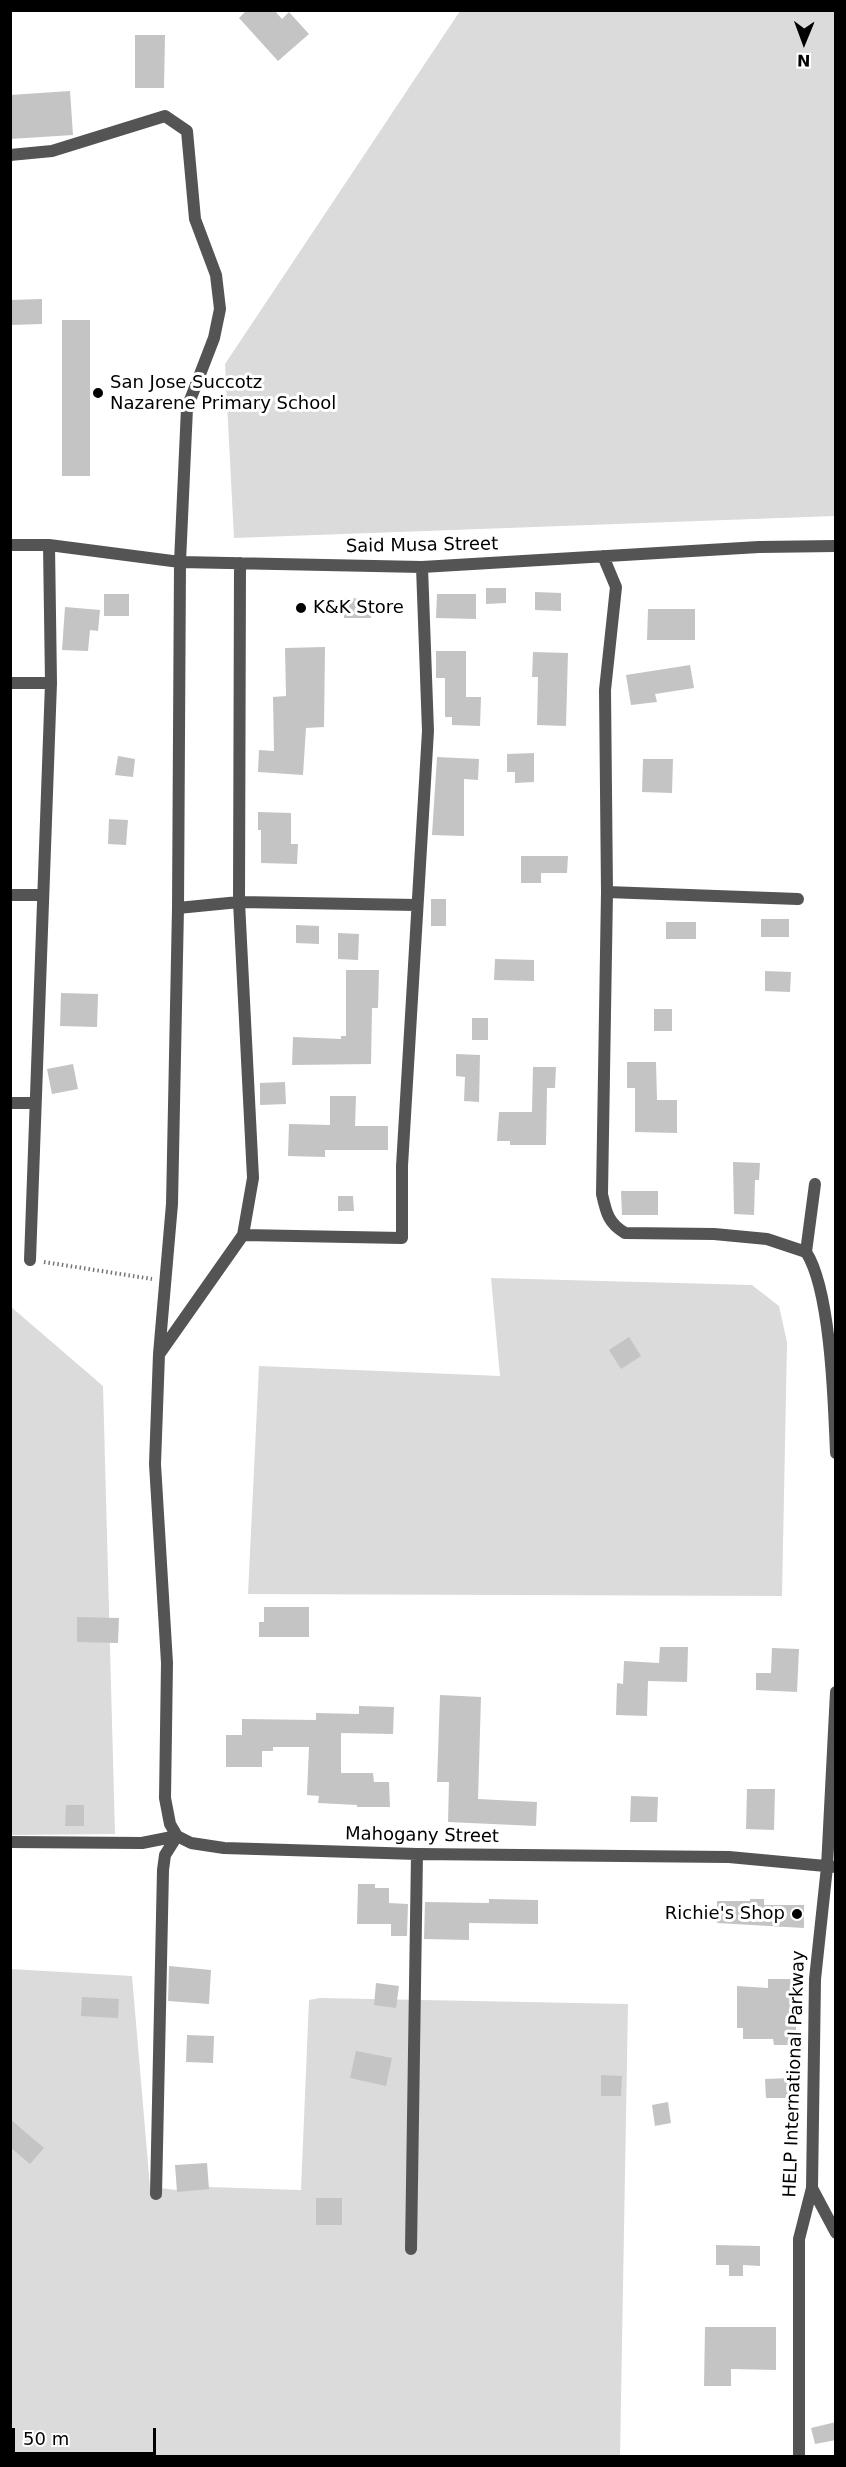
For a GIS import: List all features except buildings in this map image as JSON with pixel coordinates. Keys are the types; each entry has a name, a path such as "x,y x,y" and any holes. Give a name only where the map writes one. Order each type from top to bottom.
{"street":[{"path":"10,156 52,151 165,116 187,131 195,219 216,275 220,309 214,338 187,408 180,562 178,908 172,1204 159,1354 155,1464 167,1663 165,1798 170,1824 177,1836 165,1855 163,1870 156,2194"},
{"name":"Said Musa Street","path":"10,544 49,545 180,562 422,567 603,556 836,546"},
{"path":"30,1260 51,683 49,545"},
{"path":"603,556 615,587 605,690 607,892 602,1194 612,1225 625,1233 714,1234 767,1239 806,1252 814,1264 821,1292 834,1401 836,1453"},
{"path":"159,1354 243,1235 253,1178 239,903 240,563"},
{"path":"243,1235 402,1238 402,1166 428,731 422,567"},
{"path":"10,682 51,683"},
{"path":"607,892 798,899"},
{"path":"10,894 42,895"},
{"path":"178,908 239,903 417,905"},
{"path":"10,1103 34,1103"},
{"path":"806,1252 815,1184"},
{"name":"HELP International Parkway","path":"799,2457 799,2239 812,2188 814,1979 832,1867 836,1692"},
{"name":"Mahogany Street","path":"10,1842 142,1843 177,1836 191,1843 224,1848 417,1854 729,1857 832,1867"},
{"path":"411,2249 417,1854"},
{"path":"812,2188 836,2233"}],"path":[{"path":"30,1260 164,1280"}],"shaded area":[{"path":"460,11 835,11 835,516 234,538 225,364"},
{"path":"491,1278 752,1285 779,1306 787,1342 782,1596 248,1594 259,1366 500,1376"},
{"path":"10,1306 103,1386 115,1834 11,1835"},
{"path":"10,1969 132,1976 150,2187 177,2190 209,2187 301,2190 309,2000 320,1998 628,2004 620,2456 11,2456"}],"place":[{"name":"San Jose Succotz Nazarene Primary School","path":"98,393"},
{"name":"K&K Store","path":"301,608"},
{"name":"Richie's Shop","path":"797,1914"}]}
